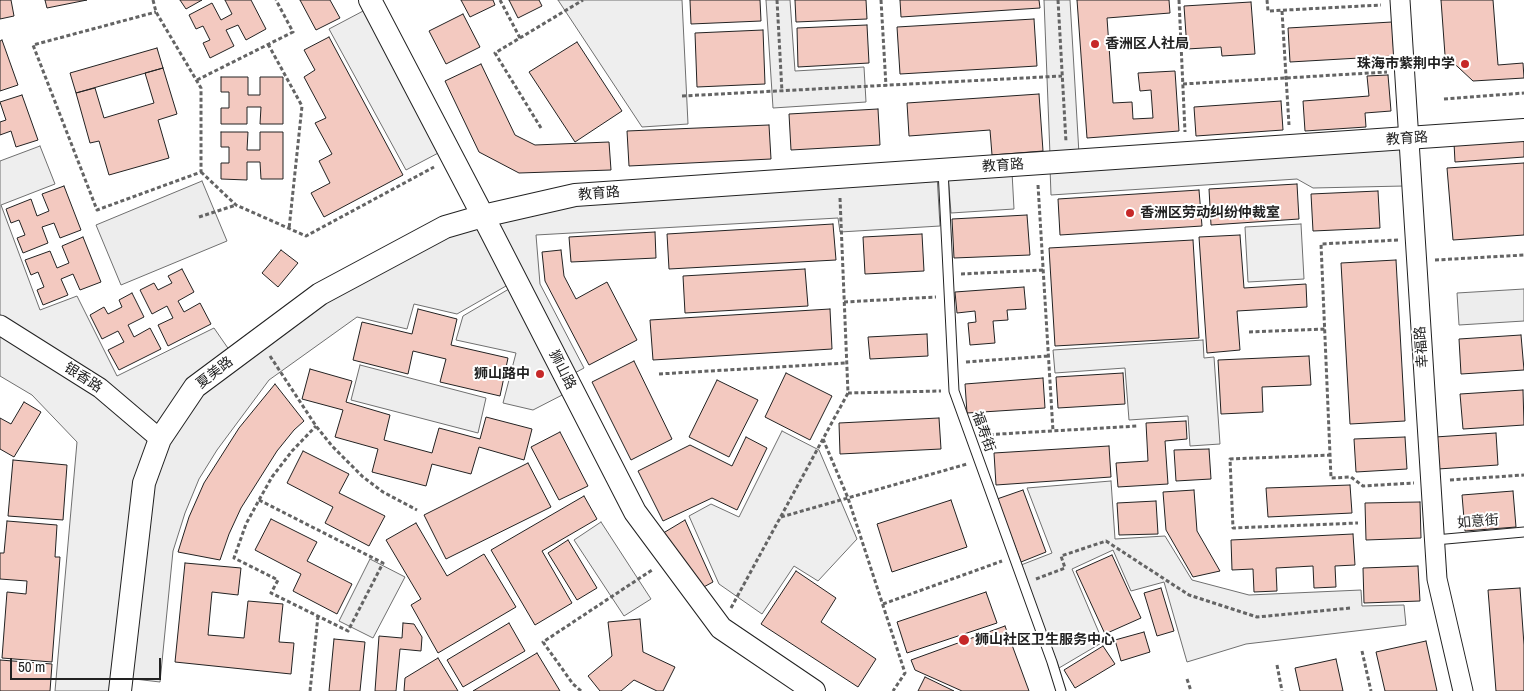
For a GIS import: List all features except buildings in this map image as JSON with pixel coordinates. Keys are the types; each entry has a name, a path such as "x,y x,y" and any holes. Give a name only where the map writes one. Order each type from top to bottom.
{"street":[{"name":"狮山路","path":"370,0 635,512 720,628 814,691"},
{"name":"幸福路","path":"1400,2 1437,580 1463,691"},
{"name":"教育路","path":"483,216 575,195 1524,130"},
{"name":"夏美路","path":"120,691 144,483 160,440 195,387 320,294 445,227 483,216"},
{"name":"银香路","path":"0,325 100,388 160,440"}],"lane":[{"name":"福寿街","path":"943,170 954,391 1061,691"},
{"name":"如意街","path":"1434,540 1524,532"}],"path":[{"path":"153,0 156,12 201,88 201,172 236,205 306,236 452,157"},
{"path":"196,80 293,32 276,0"},
{"path":"500,0 520,38"},
{"path":"541,128 495,53 584,0"},
{"path":"777,0 782,92"},
{"path":"881,0 886,86"},
{"path":"1058,0 1068,162"},
{"path":"1179,0 1186,154"},
{"path":"1267,0 1268,11 1400,2"},
{"path":"1282,10 1290,147"},
{"path":"156,12 33,45 97,210 201,172"},
{"path":"268,44 302,106 289,229"},
{"path":"1183,84 1404,71"},
{"path":"682,96 1062,76"},
{"path":"1444,100 1524,93"},
{"path":"1036,164 1053,431"},
{"path":"720,628 848,393 840,177"},
{"path":"199,217 236,205"},
{"path":"1415,239 1321,244 1331,478 1351,478 1363,486 1524,475"},
{"path":"1417,261 1524,255"},
{"path":"948,274 1043,270"},
{"path":"844,302 949,296"},
{"path":"1249,332 1325,329"},
{"path":"259,339 316,426 332,446 363,477 383,492 418,510"},
{"path":"952,363 1048,356"},
{"path":"659,374 846,363"},
{"path":"848,393 954,391"},
{"path":"259,500 383,563 348,631 271,592 278,580 234,558 246,524 259,500 272,477 292,451 316,426"},
{"path":"970,436 1137,426"},
{"path":"823,439 848,498 905,673 894,691"},
{"path":"1330,456 1230,459 1232,528 1358,523"},
{"path":"780,518 979,460"},
{"path":"1024,584 1065,568 1061,556 1106,541 1189,595 1257,617 1351,608"},
{"path":"883,604 1014,557"},
{"path":"581,691 573,684 543,642 670,559"},
{"path":"310,691 318,616"},
{"path":"1362,651 1371,691"},
{"path":"1277,665 1282,691"},
{"path":"1187,679 1191,691"}],"shaded area":[{"path":"558,0 682,0 688,124 642,127"},
{"path":"766,0 790,0 795,71 864,67 866,102 773,108"},
{"path":"1044,0 1070,0 1079,154 1050,155"},
{"path":"365,10 442,151 406,170 329,29"},
{"path":"1402,145 1404,186 1313,188 1297,179 1051,195 1050,168"},
{"path":"40,146 55,184 1,205 40,310 77,296 117,376 214,328 232,354 159,432 0,317 0,161"},
{"path":"1012,172 1014,209 951,213 948,175"},
{"path":"937,175 940,226 840,232 838,218 536,235 540,284 584,368 571,375 490,219 575,200"},
{"path":"202,181 227,241 121,285 96,225"},
{"path":"481,219 513,282 457,314 414,304 407,329 357,317 269,380 217,450 199,479 185,513 173,551 160,682 126,678 147,484 197,390 320,298"},
{"path":"1301,224 1304,279 1248,282 1245,227"},
{"path":"514,286 568,392 533,410 503,403 516,353 456,340 463,316"},
{"path":"1524,289 1524,321 1459,325 1457,293"},
{"path":"0,330 95,389 155,442 116,691 55,691 77,442 32,395 0,376"},
{"path":"1203,340 1204,358 1214,357 1220,444 1190,446 1188,416 1129,420 1125,368 1055,373 1053,350"},
{"path":"360,365 486,398 478,433 351,400"},
{"path":"782,431 819,450 857,539 818,581 794,566 762,614 719,584 689,516 711,504 739,517"},
{"path":"1111,481 1115,539 1165,536 1192,580 1249,595 1361,590 1362,606 1404,605 1406,625 1246,644 1187,662 1164,582 1131,591 1113,550 1072,569 1103,642 1059,668 1021,565 1052,553 1027,488"},
{"path":"601,522 651,599 624,616 574,540"},
{"path":"370,559 405,577 373,638 339,621"}],"place":[{"name":"香洲区人社局","path":"1095,44"},
{"name":"珠海市紫荆中学","path":"1465,64"},
{"name":"香洲区劳动纠纷仲裁室","path":"1130,213"},
{"name":"狮山路中","path":"540,374"},
{"name":"狮山社区卫生服务中心","path":"964,640"}]}
